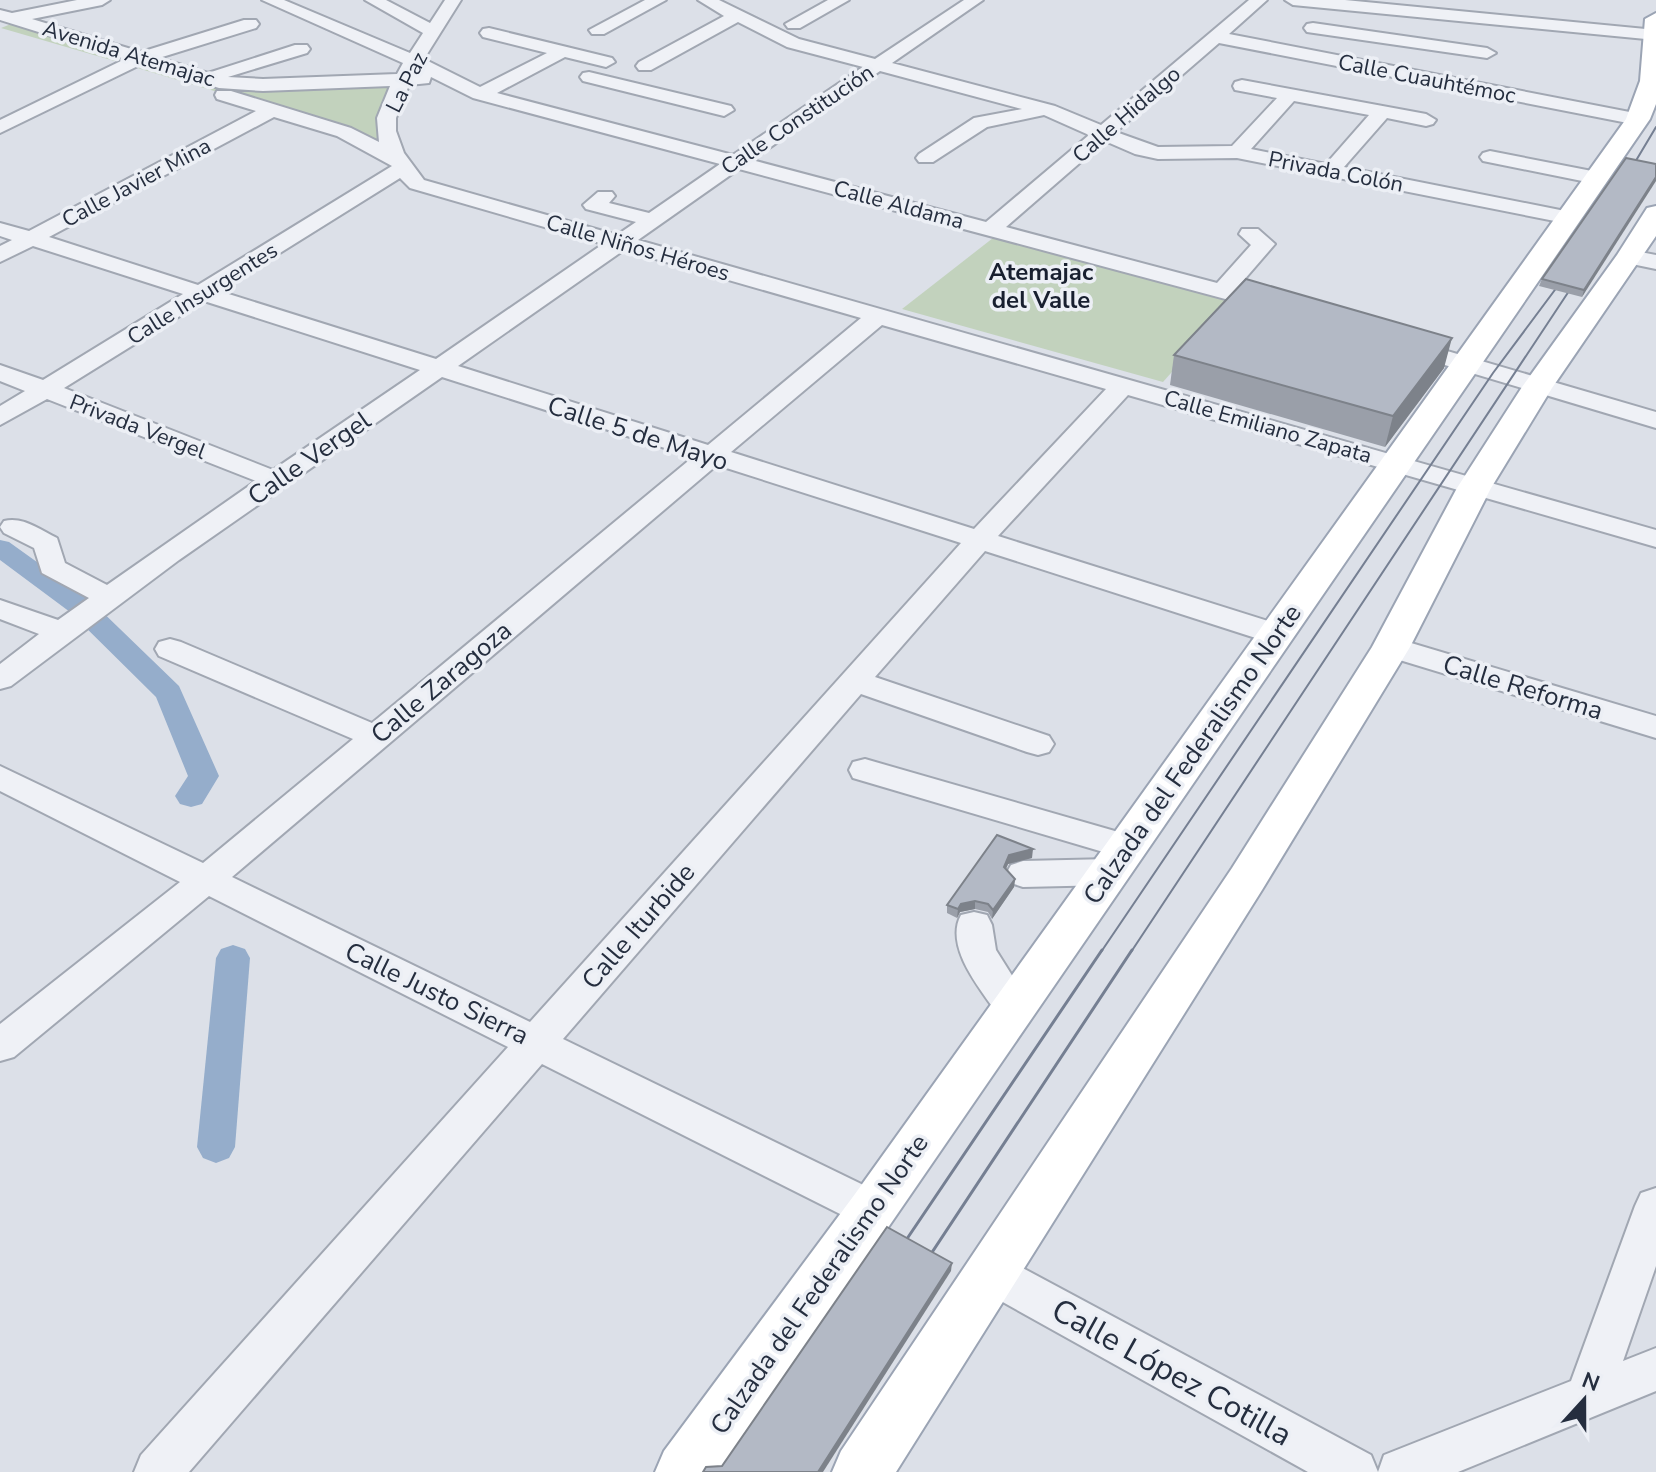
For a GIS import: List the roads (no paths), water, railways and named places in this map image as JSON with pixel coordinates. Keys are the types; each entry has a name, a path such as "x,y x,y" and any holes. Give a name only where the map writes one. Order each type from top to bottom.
{"main road":[{"name":"Calzada del Federalismo Norte","path":"685,1472 873,1210 1638,119 1649,95 1655,69 1656,19"},
{"path":"862,1472 1247,879 1391,647 1474,488 1537,387 1643,259 1653,227"}],"street":[{"path":"3,20 102,0"},
{"name":"Calle Aldama","path":"270,0 413,61 480,94 992,228 1294,312"},
{"path":"373,0 435,32"},
{"name":"La Paz","path":"400,164 385,130 387,115 413,61 435,32 453,0"},
{"path":"598,30 658,0"},
{"name":"Privada Colón","path":"706,0 793,43 1048,110 1158,153 1237,152 1570,218"},
{"name":"Calle Constitución","path":"622,242 735,161 975,0"},
{"name":"Calle Hidalgo","path":"992,228 1259,0"},
{"path":"1293,0 1656,35"},
{"path":"1529,0 1529,22"},
{"path":"794,24 834,1"},
{"path":"1409,40 1411,10"},
{"path":"645,66 738,15"},
{"name":"Avenida Atemajac","path":"3,20 344,132 400,164"},
{"path":"0,127 134,61 250,24"},
{"path":"1313,28 1487,53"},
{"path":"489,33 606,62"},
{"name":"Calle Cuauhtémoc","path":"1216,37 1638,119"},
{"path":"205,79 301,49"},
{"path":"480,94 564,51"},
{"name":"Avenida Atemajac","path":"134,61 205,79 263,85 451,79"},
{"path":"589,77 724,110"},
{"path":"1242,86 1426,120"},
{"path":"609,128 661,95"},
{"path":"1237,152 1290,95"},
{"name":"Calle Javier Mina","path":"0,255 272,110"},
{"path":"926,158 981,122 1048,110"},
{"path":"1332,169 1382,112"},
{"path":"1490,157 1597,178"},
{"name":"Calle Niños Héroes","path":"400,164 417,184 879,315"},
{"name":"Calle Insurgentes","path":"0,417 201,293 400,164"},
{"path":"605,196 593,205 653,220"},
{"name":"Calle 5 de Mayo","path":"0,229 1276,634"},
{"path":"1222,291 1264,244 1250,234"},
{"name":"Calle Vergel","path":"0,679 106,599 622,242"},
{"name":"Calle Emiliano Zapata","path":"879,315 1656,539"},
{"name":"Calle Zaragoza","path":"0,1046 207,879 879,315"},
{"path":"1381,338 1656,420"},
{"name":"Privada Vergel","path":"0,372 276,480"},
{"name":"Calle Iturbide","path":"158,1472 978,541 1124,385"},
{"path":"14,527 47,544 52,567 106,599"},
{"path":"0,609 65,628"},
{"name":"Calle Reforma","path":"1391,647 1656,727"},
{"path":"170,649 377,737"},
{"path":"855,681 1038,744"},
{"path":"865,770 1118,860"},
{"name":"Calle Justo Sierra","path":"0,777 873,1210"},
{"path":"1023,874 1118,860"},
{"path":"974,925 978,952 1014,1009"},
{"path":"1588,1397 1656,1206"},
{"name":"Calle López Cotilla","path":"989,1272 1354,1472"},
{"path":"1401,1472 1656,1369"}],"waterway":[{"path":"0,548 80,606 169,693 204,776 191,796"},
{"path":"216,1147 233,958"}],"tram line":[{"path":"1625,179 1656,127"},
{"path":"1101,952 1493,373 1569,271"},
{"path":"1131,952 1573,285"},
{"path":"894,1258 1102,950"},
{"path":"919,1272 1132,950"}],"district":[{"name":"Atemajac del Valle","path":"1041,286"}]}
